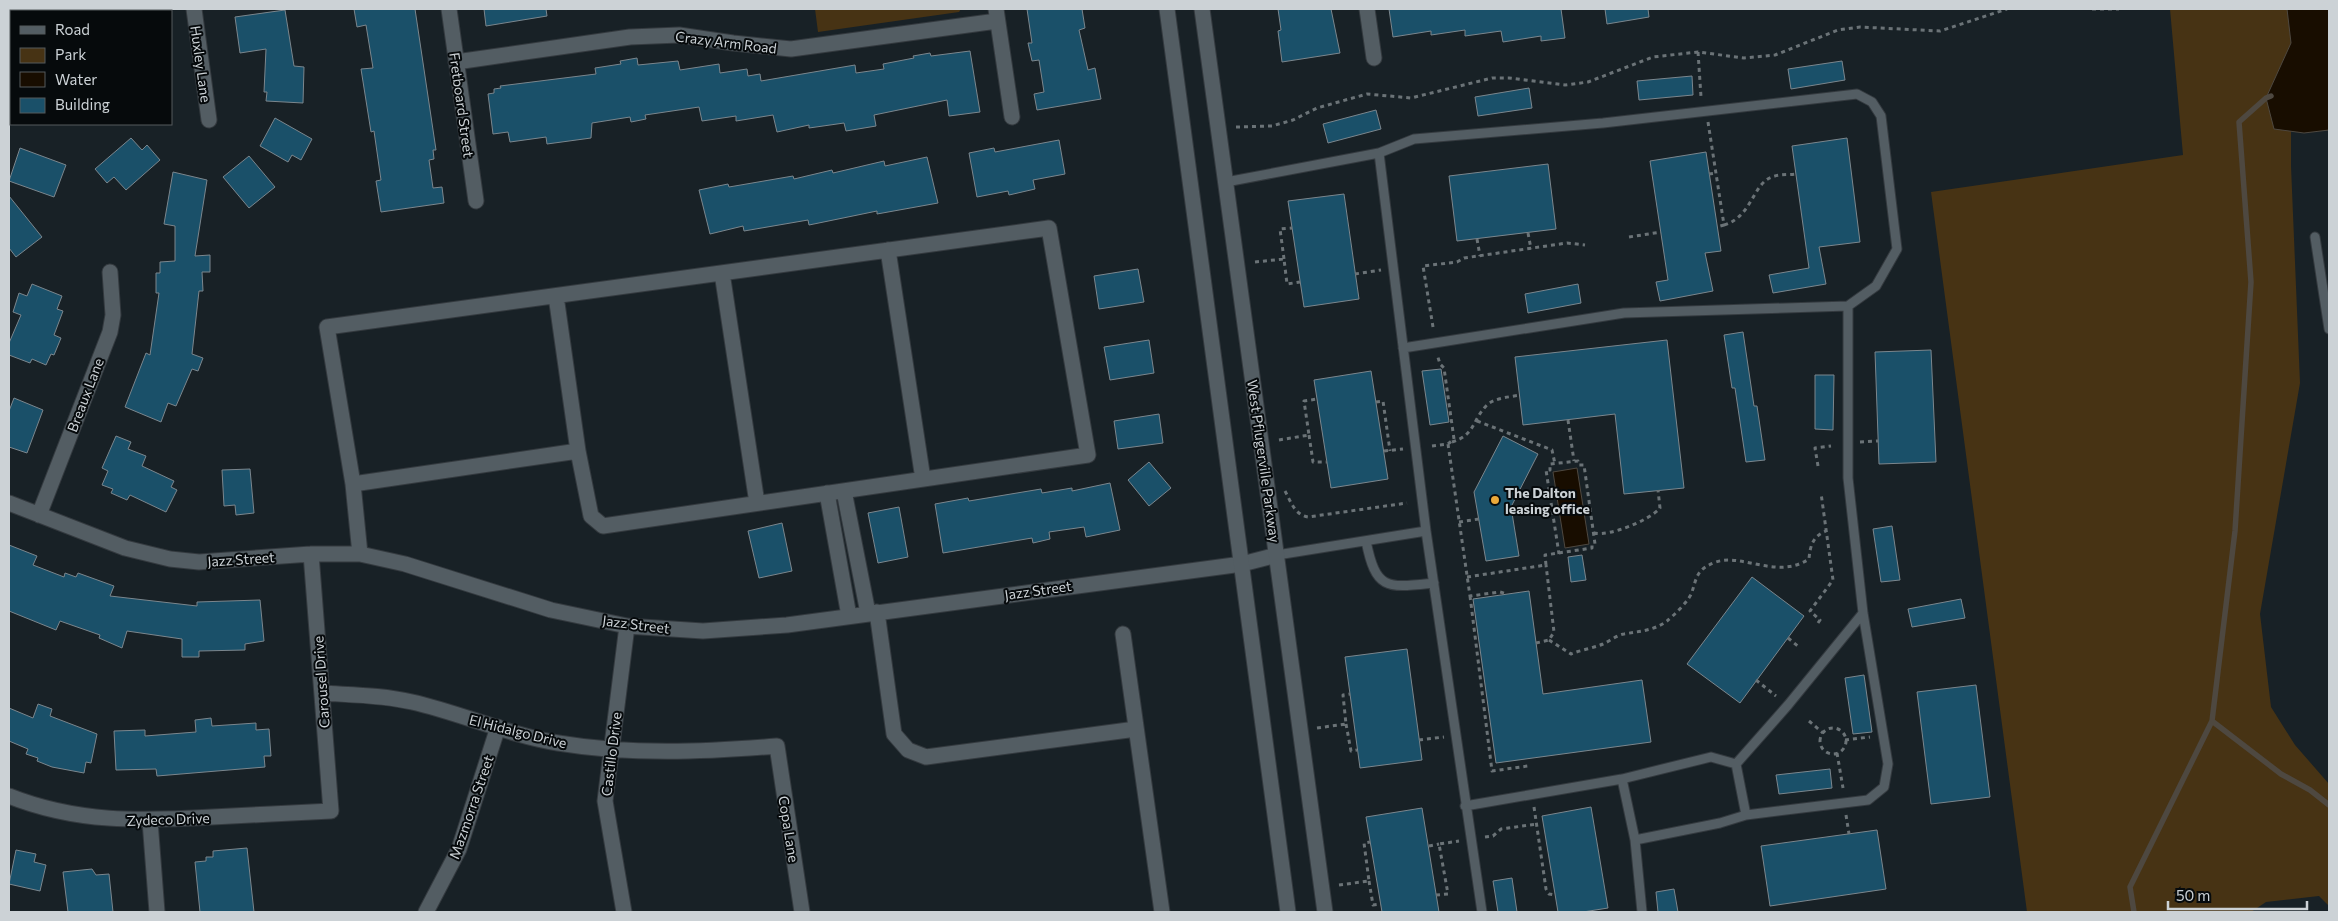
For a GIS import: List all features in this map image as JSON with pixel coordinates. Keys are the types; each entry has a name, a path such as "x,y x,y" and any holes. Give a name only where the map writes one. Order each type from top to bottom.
{"street":[{"name":"Huxley Lane","path":"194,9 209,120"},
{"name":"Fretboard Street","path":"449,9 476,201"},
{"path":"1167,9 1288,912"},
{"name":"West Pflugerville Parkway","path":"1202,9 1325,912"},
{"path":"1367,9 1374,58"},
{"name":"Crazy Arm Road","path":"456,62 630,37 678,34 733,44 791,49 996,15"},
{"path":"996,15 1012,117"},
{"path":"360,554 353,484 327,328 556,296 888,250 1049,228 1088,455 603,526 590,516 578,451 556,296"},
{"path":"888,250 923,479"},
{"name":"Breaux Lane","path":"39,515 110,332 113,315 110,272"},
{"path":"722,273 757,504"},
{"path":"353,484 578,451"},
{"path":"844,491 856,551 873,612 894,734 908,750 926,757 1136,729"},
{"path":"827,493 849,616"},
{"name":"Jazz Street","path":"9,504 125,548 170,559 198,562 311,554 360,554 405,564 551,610 627,626 704,631 787,625 1242,564 1277,555"},
{"path":"838,554 856,551"},
{"name":"Carousel Drive","path":"311,554 331,811"},
{"name":"Castillo Drive","path":"624,912 605,800 627,626"},
{"path":"1123,634 1162,912"},
{"name":"El Hidalgo Drive","path":"322,693 366,695 413,702 557,743 612,748 701,752 777,746"},
{"name":"Mazmorra Street","path":"426,912 459,849 498,727"},
{"name":"Copa Lane","path":"777,746 802,912"},
{"name":"Zydeco Drive","path":"9,796 39,808 88,817 150,821 331,811"},
{"path":"150,821 157,912"}],"lane":[{"path":"1226,182 1379,153 1414,139 1603,123 1857,94 1872,102 1881,116 1897,249 1876,286 1848,306 1624,313 1403,348"},
{"path":"1379,153 1426,531 1482,912"},
{"path":"2314,237 2329,329"},
{"path":"1634,840 1720,823 1746,815 1868,800 1884,787 1888,764 1863,613 1848,478 1848,306"},
{"path":"1277,555 1426,531"},
{"path":"1366,541 1371,566 1378,578 1389,585 1401,587 1434,583"},
{"path":"1736,764 1788,705 1863,613"},
{"path":"1466,806 1622,780 1711,757 1736,764"},
{"path":"1736,764 1746,815"},
{"path":"1622,780 1634,840 1642,912"}],"path":[{"path":"1236,127 1272,126 1294,120 1317,108 1367,94 1411,98 1492,78 1509,78 1565,85 1588,82 1653,57 1698,52 1744,58 1776,55 1838,30 1860,27 1940,31 2007,9"},
{"path":"2092,9 2119,9"},
{"path":"1698,52 1701,97"},
{"path":"1708,122 1724,225"},
{"path":"1709,174 1717,172"},
{"path":"1717,227 1734,222 1740,217 1765,181 1771,177 1796,174"},
{"path":"1292,228 1280,230 1287,284 1300,282"},
{"path":"1628,237 1661,232"},
{"path":"1528,233 1531,249"},
{"path":"1477,239 1480,256"},
{"path":"1433,327 1423,266 1567,243 1585,245"},
{"path":"1255,262 1284,259"},
{"path":"1356,274 1382,270"},
{"path":"1437,353 1440,364 1444,368 1454,439 1450,443 1459,522 1492,771 1528,766"},
{"path":"1432,446 1463,439 1487,405 1495,401 1520,395"},
{"path":"1317,399 1304,401 1313,462 1327,462"},
{"path":"1376,402 1383,401 1390,451"},
{"path":"1568,420 1574,461"},
{"path":"1477,421 1552,450 1555,464"},
{"path":"1279,440 1309,435"},
{"path":"1859,442 1878,441"},
{"path":"1818,466 1815,448 1831,446"},
{"path":"1384,451 1406,449"},
{"path":"1536,643 1549,640 1554,632 1545,555 1559,554 1592,548 1592,545 1595,544 1584,465 1579,465 1578,461 1550,464 1550,470 1546,470 1559,554"},
{"path":"1594,533 1603,535 1654,515 1660,508 1658,490"},
{"path":"1285,491 1295,510 1302,516 1408,503"},
{"path":"1818,623 1820,620 1810,611 1833,580 1821,493"},
{"path":"1459,522 1479,519"},
{"path":"1549,640 1570,654 1603,644 1622,634 1652,630 1668,620 1682,606 1692,594 1697,574 1706,566 1731,559 1766,567 1802,564 1809,559 1810,549 1817,536 1826,531"},
{"path":"1467,577 1546,565"},
{"path":"1470,596 1500,592 1507,594"},
{"path":"1788,638 1800,647"},
{"path":"1756,680 1776,696"},
{"path":"1350,694 1342,695 1350,751 1357,750"},
{"path":"1809,721 1823,733"},
{"path":"1317,728 1346,724"},
{"path":"1830,728 1838,729 1844,734 1846,740 1844,746 1836,753 1830,753 1823,748 1820,740 1823,733 1830,728"},
{"path":"1419,740 1445,737"},
{"path":"1846,740 1870,737"},
{"path":"1836,753 1843,788"},
{"path":"1534,807 1546,889 1549,894 1555,895"},
{"path":"1846,814 1849,834"},
{"path":"1485,837 1493,836 1501,829 1537,824"},
{"path":"1428,846 1460,840"},
{"path":"1370,842 1364,843 1369,881 1373,905 1380,904"},
{"path":"1436,895 1448,894 1439,844"},
{"path":"1339,885 1369,881"}],"green space":[{"path":"815,9 961,9 959,12 818,32"},
{"path":"2170,9 2304,9 2291,44 2291,166 2300,383 2260,614 2271,707 2295,745 2329,784 2329,906 2319,896 2266,902 2251,912 2027,912 1931,192 2183,155"}],"water":[{"path":"2287,9 2329,9 2329,130 2304,133 2274,129 2266,98 2291,43"},
{"path":"1577,468 1589,544 1565,548 1553,472"}],"building":[{"path":"354,9 415,9 436,150 433,150 434,159 429,160 433,188 442,187 444,203 381,212 376,181 381,180 374,131 371,132 361,69 373,68 366,25 357,27"},
{"path":"484,9 546,9 547,16 486,26"},
{"path":"1027,9 1082,9 1085,28 1079,30 1088,70 1095,68 1101,99 1037,110 1034,94 1044,92 1039,60 1032,61 1028,43 1032,43"},
{"path":"1278,9 1331,9 1340,53 1282,62 1278,31 1281,30"},
{"path":"1389,9 1561,9 1565,38 1541,41 1541,36 1503,42 1501,31 1465,36 1465,30 1431,35 1431,31 1393,37"},
{"path":"1605,9 1648,9 1649,17 1607,24"},
{"path":"285,10 294,66 304,67 303,103 266,101 267,92 264,92 266,49 240,53 235,17"},
{"path":"970,51 980,112 949,116 947,100 874,115 876,126 846,131 844,123 809,128 809,125 777,132 773,115 736,121 736,116 702,121 699,107 645,115 646,119 631,122 630,117 592,123 591,138 547,144 546,137 510,142 508,132 493,134 488,94 494,93 494,89 501,88 500,86 596,74 595,68 621,64 620,61 637,58 638,65 678,61 680,70 719,64 720,73 747,69 748,76 760,74 761,81 855,65 856,73 884,69 883,64 914,58 913,56 930,53 931,56"},
{"path":"1842,61 1845,80 1791,89 1788,69"},
{"path":"1692,76 1693,95 1639,100 1637,81"},
{"path":"1529,88 1532,108 1478,116 1475,97"},
{"path":"1376,110 1381,129 1328,143 1323,124"},
{"path":"275,118 312,139 301,160 292,155 288,162 260,146"},
{"path":"131,138 142,150 147,145 160,160 126,190 114,177 107,183 95,169"},
{"path":"1847,138 1860,242 1819,247 1826,284 1773,293 1769,275 1809,268 1792,146"},
{"path":"1059,140 1065,174 1033,180 1035,189 1009,195 1008,191 977,197 969,153 994,148 995,152"},
{"path":"20,148 66,165 54,197 9,181"},
{"path":"1706,152 1721,251 1705,253 1713,291 1660,301 1656,282 1668,280 1650,161"},
{"path":"249,156 275,187 249,208 223,177"},
{"path":"927,157 938,203 877,214 877,211 809,225 808,220 744,231 743,226 710,234 699,190 728,184 729,187 793,176 794,179 832,170 833,173 884,161 885,166"},
{"path":"1548,164 1556,229 1457,241 1449,176"},
{"path":"173,172 207,180 195,256 210,255 210,272 202,272 203,291 199,291 192,354 203,358 198,371 192,369 176,406 168,403 161,422 125,407 146,353 150,355 159,293 156,293 156,273 160,273 160,262 175,261 175,226 164,224"},
{"path":"1344,194 1359,299 1304,307 1288,201"},
{"path":"9,196 42,237 16,257 9,248"},
{"path":"1138,269 1144,302 1099,309 1094,276"},
{"path":"32,284 62,296 57,309 63,311 54,335 61,338 54,355 51,354 46,365 32,359 30,363 9,355 9,343 21,315 13,312 19,293 27,296"},
{"path":"1578,284 1581,303 1528,313 1525,294"},
{"path":"1743,332 1754,406 1757,406 1765,460 1746,462 1735,388 1732,388 1724,335"},
{"path":"1149,340 1154,373 1110,380 1104,347"},
{"path":"1667,340 1684,488 1624,494 1615,414 1523,425 1515,357"},
{"path":"1931,350 1936,462 1879,464 1875,352"},
{"path":"1441,369 1449,422 1430,425 1422,371"},
{"path":"1371,371 1388,479 1331,488 1314,380"},
{"path":"1815,375 1834,375 1833,430 1815,429"},
{"path":"14,398 43,410 27,453 9,447 9,411"},
{"path":"1159,414 1163,443 1118,449 1114,421"},
{"path":"116,436 131,442 128,449 146,456 142,466 174,481 171,487 177,490 166,512 130,495 127,500 111,493 113,489 102,485 108,471 102,468"},
{"name":"The Dalton leasing office","path":"1503,436 1538,454 1511,507 1519,556 1486,561 1474,492"},
{"path":"1149,462 1171,488 1149,506 1128,480"},
{"path":"250,469 254,513 236,515 235,505 224,506 222,470"},
{"path":"1110,483 1120,530 1086,537 1084,527 1049,532 1050,539 1033,543 1032,538 943,553 935,504 968,498 969,501 1041,489 1042,493 1072,488 1072,491"},
{"path":"899,507 908,557 878,563 868,513"},
{"path":"782,523 792,571 759,578 748,531"},
{"path":"1892,526 1900,580 1881,582 1873,529"},
{"path":"9,545 37,556 33,565 64,577 65,573 76,577 78,573 114,586 110,596 197,606 197,602 260,600 264,641 245,644 245,650 199,651 199,657 182,657 182,639 127,631 122,648 99,638 100,635 60,621 56,630 9,611"},
{"path":"1582,555 1586,580 1571,582 1568,557"},
{"path":"1752,577 1804,616 1740,703 1687,664"},
{"path":"1529,591 1543,694 1642,680 1651,742 1496,763 1473,599"},
{"path":"1961,599 1965,618 1912,627 1908,609"},
{"path":"1407,649 1422,760 1360,768 1345,657"},
{"path":"1864,675 1872,732 1853,734 1845,678"},
{"path":"1976,685 1990,797 1931,804 1917,692"},
{"path":"38,704 52,709 50,716 97,734 91,763 86,762 84,773 52,767 37,761 38,758 26,754 28,749 9,741 9,708 33,718"},
{"path":"211,718 212,726 256,723 256,730 269,729 271,756 264,756 265,767 157,776 156,769 116,770 114,731 145,730 145,736 196,732 195,720"},
{"path":"1830,769 1832,788 1779,794 1776,775"},
{"path":"1591,807 1608,908 1583,912 1558,912 1542,816"},
{"path":"1422,808 1439,912 1382,912 1366,817"},
{"path":"1877,830 1886,889 1770,906 1761,846"},
{"path":"247,848 254,912 200,912 195,862 206,861 206,857 213,857 213,851"},
{"path":"16,850 36,854 34,862 46,865 40,891 9,884"},
{"path":"92,869 96,875 109,874 113,912 68,912 63,872"},
{"path":"1512,878 1517,912 1498,912 1493,881"},
{"path":"1674,889 1678,912 1658,912 1656,892"}],"waterway":[{"path":"2134,912 2130,887 2212,721 2235,531 2251,282 2239,122 2266,98 2271,96"},
{"path":"2212,721 2281,774 2310,790 2329,805"}],"place":[{"name":"The Dalton leasing office","path":"1495,500"}]}
